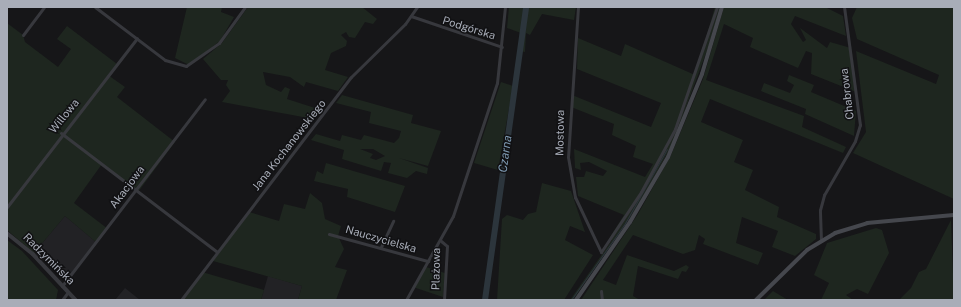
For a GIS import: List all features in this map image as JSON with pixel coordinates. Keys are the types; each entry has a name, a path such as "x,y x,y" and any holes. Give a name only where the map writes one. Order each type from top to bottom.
{"main road":[{"path":"576,300 630,222 668,157 702,74 722,7"},
{"path":"756,300 820,241 867,224 954,214"}],"street":[{"path":"23,35 44,7"},
{"path":"96,7 168,62 189,66 219,43 245,7"},
{"name":"Jana Kochanowskiego","path":"181,300 351,77 411,16 416,7"},
{"path":"406,300 441,241 453,216 497,83 502,47 505,7"},
{"name":"Mostowa","path":"578,7 568,157 575,197 601,252 641,192 675,129 717,7"},
{"name":"Chabrowa","path":"820,241 819,217 824,195 855,141 860,125 844,7"},
{"name":"Podgórska","path":"411,16 502,47"},
{"name":"Willowa","path":"7,207 61,133 137,38"},
{"name":"Akacjowa","path":"62,286 206,98"},
{"path":"61,133 217,252"},
{"path":"381,247 393,221"},
{"name":"Radzymińska","path":"7,233 76,300"},
{"name":"Nauczycielska","path":"330,234 428,261"},
{"name":"Plażowa","path":"441,241 447,246 444,300"},
{"path":"601,291 602,300"},
{"path":"62,300 68,292"}],"shaded area":[{"path":"187,7 222,7 221,12 234,17 220,41 189,65 175,58"},
{"path":"248,7 362,7 377,19 373,24 365,22 355,38 349,37 346,32 341,35 347,41 346,46 331,53 325,70 348,77 338,91 306,82 304,87 290,77 263,72 266,85 281,92 285,87 290,89 287,99 315,108 315,117 303,117 222,102 230,91 226,85 228,80 221,80 203,59 222,43"},
{"path":"509,7 525,7 521,33 507,28"},
{"path":"527,7 576,7 574,20 542,14 530,35 526,33 525,52 520,51"},
{"path":"715,7 720,7 709,45 672,145 636,209 573,300 570,300 612,240 610,237 624,215 578,196 576,177 584,177 586,171 603,176 607,171 589,162 580,163 581,170 575,168 574,149 645,177 653,164 633,157 636,146 612,135 614,124 571,107 572,95 651,127 661,103 577,69 578,38 621,56 625,44 695,75"},
{"path":"724,7 825,7 843,16 846,36 795,16 791,24 803,42 806,40 800,28 827,48 830,42 851,48 856,92 811,74 812,53 806,51 798,68 750,47 753,38 724,24 706,80 804,116 802,127 846,147 843,153 710,99 701,122 743,140 734,162 753,170 745,190 779,207 777,217 816,234 816,239 795,256 772,247 778,231 742,217 736,243 763,253 758,265 703,244 705,239 699,235 695,250 683,254 633,235 603,280 616,285 627,255 674,271 686,265 689,267 686,272 682,271 678,279 638,266 633,296 640,300 581,300 638,214 671,155 703,79"},
{"path":"857,7 954,7 954,199 853,153 866,132 856,51 936,84 939,75 857,39 852,18"},
{"path":"7,23 23,35 25,42 58,67 71,49 57,39 67,26 117,64 108,75 125,87 117,97 175,142 138,192 102,164 74,203 108,229 97,243 65,216 34,253 7,230"},
{"path":"789,75 814,85 811,92 856,111 854,136 805,114 806,109 761,91 764,83 790,93 794,85 787,81"},
{"path":"501,82 513,86 498,170 474,163"},
{"path":"342,95 413,115 411,123 441,131 428,166 399,158 428,168 427,174 416,171 407,178 388,173 391,163 384,162 381,171 342,159 344,150 311,140 316,134 340,141 342,135 361,140 364,135 394,143 399,138 401,131 369,123 371,112 336,103","holes":["360,149 373,149 385,156 376,160 370,158 373,154"]},
{"path":"326,163 405,186 395,212 347,197 348,189 314,181 317,171 323,174"},
{"path":"542,183 571,191 585,232 570,226 565,240 593,255 564,300 497,300 502,219 507,215 523,220 528,214 536,212"},
{"path":"310,193 322,203 325,219 341,226 338,236 344,249 335,267 347,270 336,300 298,300 302,286 213,261 249,212 279,221 284,204 305,209"},
{"path":"65,216 97,243 66,280 34,253"},
{"path":"951,220 954,300 899,300 911,288 919,272 926,269"},
{"path":"876,228 882,230 889,253 868,294 857,289 846,295 853,300 821,300 829,283 814,275 827,243"},
{"path":"7,240 22,251 58,290 56,300 7,300"},
{"path":"426,267 445,273 443,297 413,287"},
{"path":"202,272 264,290 261,300 181,300"},
{"path":"268,276 302,286 298,300 261,300"},
{"path":"125,288 140,300 115,300"},
{"path":"773,291 788,300 764,300"}],"waterway":[{"name":"Czarna","path":"485,300 526,7"},
{"path":"571,300 624,225 667,149"}]}
